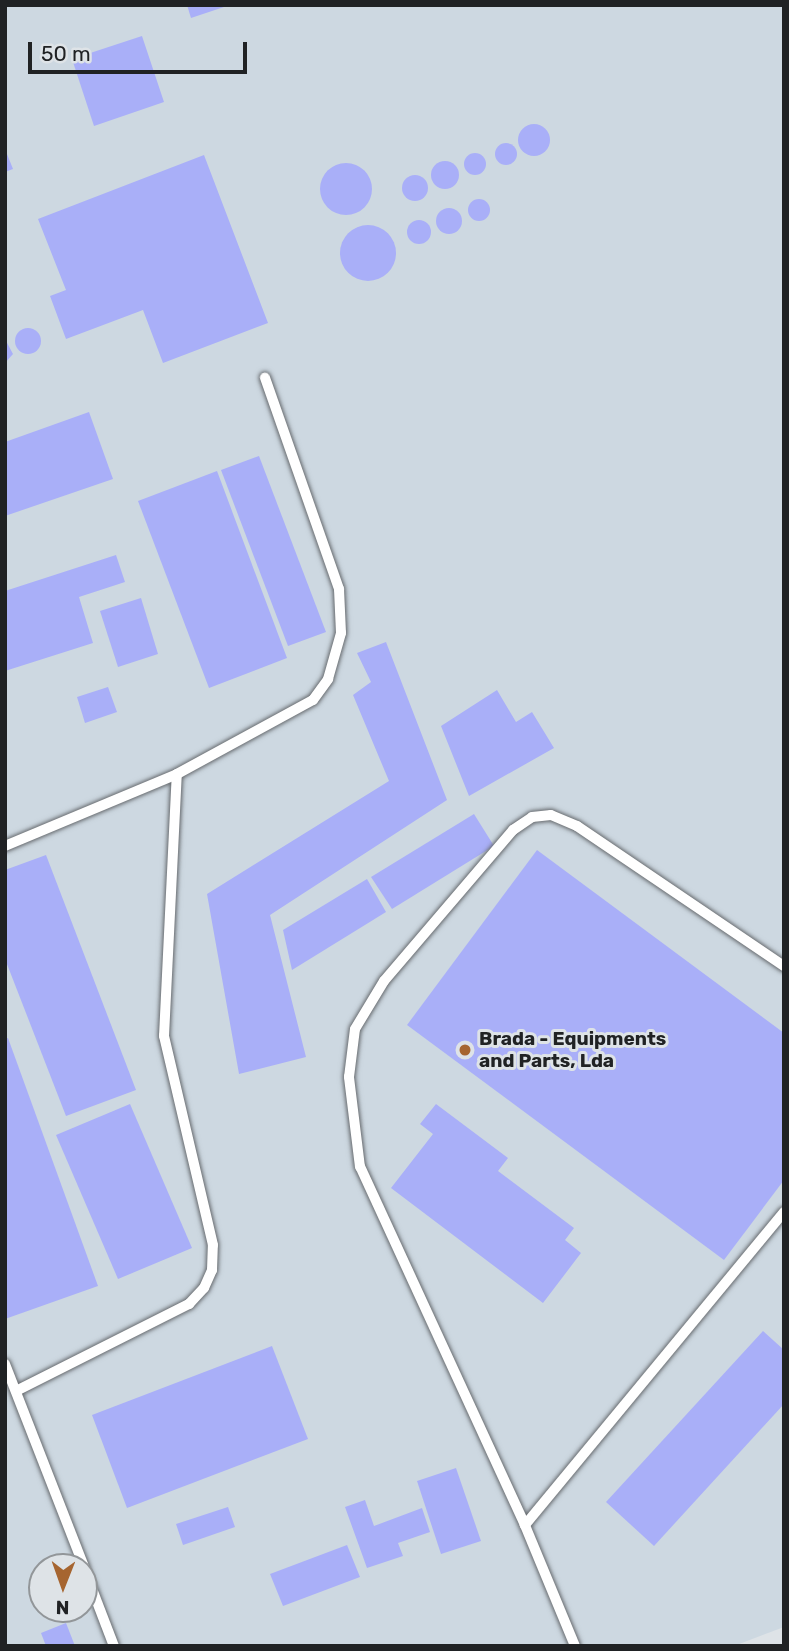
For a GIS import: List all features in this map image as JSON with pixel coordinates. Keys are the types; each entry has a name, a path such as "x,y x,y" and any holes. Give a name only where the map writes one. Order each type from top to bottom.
{"lane":[{"path":"5,846 177,774 313,700 336,660 341,633 339,589 265,378"},
{"path":"16,1391 190,1304 204,1288 212,1270 213,1245 164,1036 177,774"},
{"path":"575,1646 525,1525 360,1167 349,1077 355,1030 384,981 513,830 531,817 551,815 577,826 784,966"},
{"path":"525,1525 784,1212"},
{"path":"5,1364 79,1553"},
{"path":"98,1604 114,1646"}],"shaded area":[{"path":"5,5 784,5 784,1627 734,1646 5,1646"}],"building":[{"path":"187,5 227,5 227,6 191,18"},
{"path":"142,36 164,102 94,126 72,59"},
{"path":"534,124 546,128 550,140 546,152 534,156 522,152 518,140 522,128"},
{"path":"502,143 510,143 517,150 517,158 510,165 502,165 495,158 495,150"},
{"path":"5,149 13,169 5,172"},
{"path":"475,153 483,156 486,164 483,172 475,175 467,172 464,164 467,156"},
{"path":"204,155 268,323 163,363 143,310 66,339 50,296 66,290 38,219"},
{"path":"445,161 455,165 459,175 455,185 445,189 435,185 431,175 435,165"},
{"path":"346,163 356,165 364,171 370,179 370,199 364,207 356,213 346,215 336,213 328,207 322,199 320,189 322,179 328,171 336,165"},
{"path":"415,175 424,179 428,188 424,197 415,201 406,197 402,188 406,179"},
{"path":"479,199 487,202 490,210 487,218 479,221 471,218 468,210 471,202"},
{"path":"449,208 458,212 462,221 458,230 449,234 440,230 436,221 440,212"},
{"path":"419,220 427,224 431,232 427,240 419,244 411,240 407,232 411,224"},
{"path":"363,225 373,225 388,233 394,242 394,264 388,273 373,281 363,281 345,269 340,258 340,248 352,230"},
{"path":"28,328 37,332 41,341 37,350 28,354 19,350 15,341 19,332"},
{"path":"5,339 13,354 5,363"},
{"path":"89,412 113,479 5,516 5,442"},
{"path":"259,456 326,632 288,646 221,470"},
{"path":"217,471 287,658 209,688 138,501"},
{"path":"116,555 125,582 79,597 93,643 5,671 5,591"},
{"path":"141,598 158,654 118,667 100,611"},
{"path":"386,642 447,800 270,915 306,1057 239,1074 207,894 389,781 353,695 371,682 357,653"},
{"path":"108,687 117,712 85,723 77,697"},
{"path":"497,690 516,722 532,712 554,748 469,796 441,726"},
{"path":"474,814 494,846 392,909 371,877"},
{"path":"537,850 784,1033 784,1180 724,1260 407,1025"},
{"path":"46,855 136,1090 66,1116 5,959 5,870"},
{"path":"367,879 386,912 292,970 283,930"},
{"path":"8,1038 98,1286 5,1319 5,1039"},
{"path":"130,1104 192,1248 118,1279 56,1135"},
{"path":"436,1104 508,1158 498,1171 574,1228 565,1240 581,1253 543,1303 391,1188 433,1134 420,1124"},
{"path":"763,1331 784,1350 784,1404 654,1546 606,1502"},
{"path":"272,1346 308,1439 127,1508 92,1415"},
{"path":"456,1468 481,1541 441,1554 417,1481"},
{"path":"365,1500 374,1526 422,1508 430,1532 398,1543 403,1556 367,1568 345,1507"},
{"path":"228,1507 235,1527 183,1545 176,1524"},
{"path":"347,1545 360,1577 283,1606 270,1574"},
{"path":"66,1623 75,1646 46,1646 41,1633"}],"place":[{"name":"Brada - Equipments and Parts, Lda","path":"465,1050"}]}
